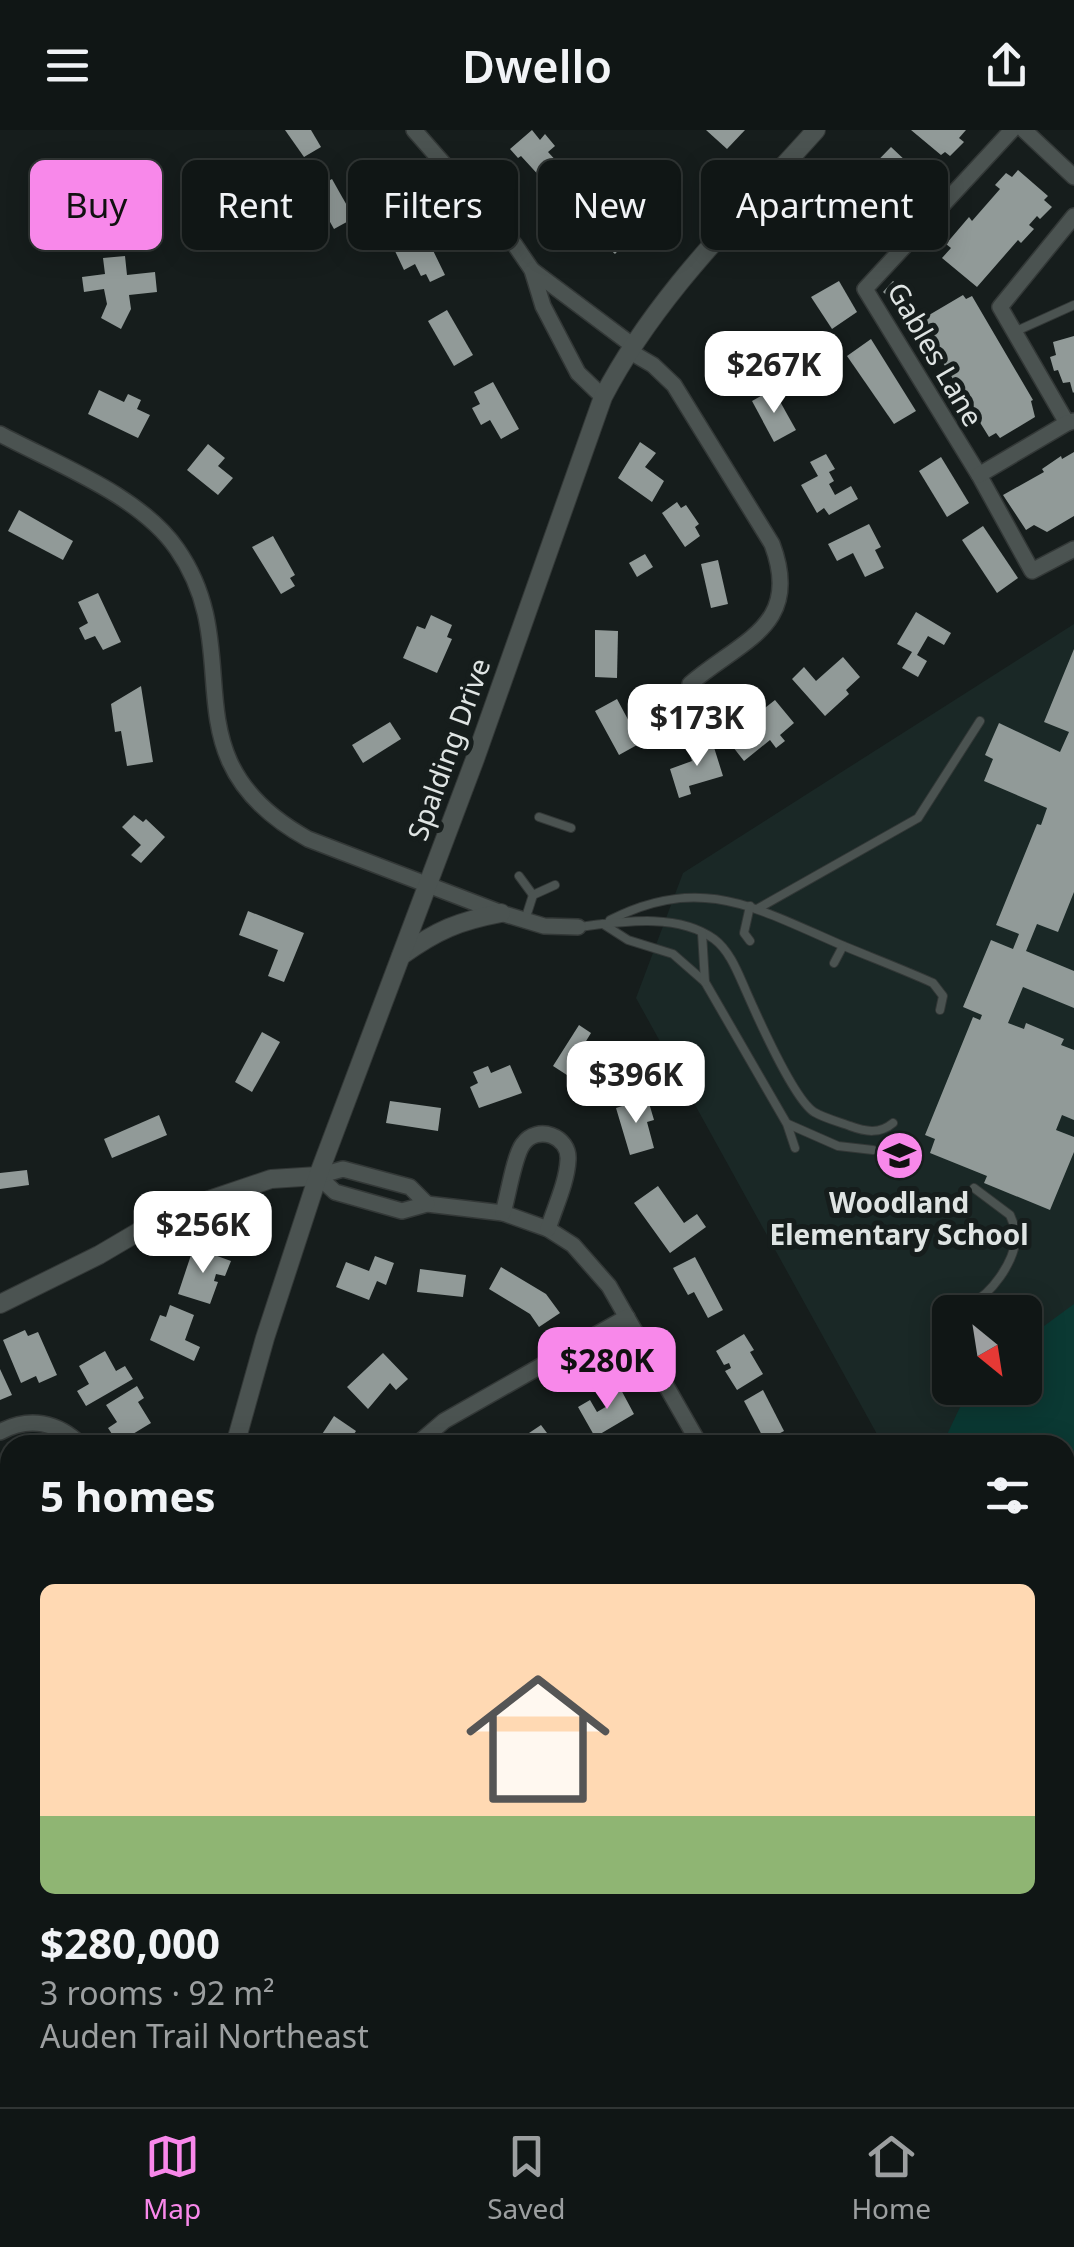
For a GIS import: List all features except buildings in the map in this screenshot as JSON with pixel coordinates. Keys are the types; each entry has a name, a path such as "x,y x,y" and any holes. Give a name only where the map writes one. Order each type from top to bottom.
{"street":[{"path":"414,130 496,220 532,270 674,384 772,544 780,565 780,596 767,625 690,684"},
{"name":"Spalding Drive","path":"238,1435 318,1176 604,397 631,348 678,283 816,130"},
{"name":"Gables Lane","path":"1012,130 866,289 979,475 1032,571 1074,548"},
{"path":"1028,134 1074,176"},
{"path":"979,475 1071,422 1012,333 1000,307 1074,216"},
{"path":"532,270 542,306 578,373 604,397"},
{"path":"0,434 126,500 154,522 176,547 195,579 206,610 221,740 235,774 256,802 280,823 308,839 501,913 525,921 578,928"},
{"path":"401,956 433,932 460,921 501,913"},
{"path":"503,1212 522,1144 535,1134 552,1134 564,1144 568,1160 548,1228"},
{"path":"0,1304 100,1255 150,1225 203,1202 272,1180 318,1176 343,1169 410,1187 428,1204"},
{"path":"318,1176 335,1192 402,1211 428,1204 503,1212 548,1228 594,1265 694,1435"},
{"path":"427,1435 444,1420 627,1317"},
{"path":"0,1432 29,1421 50,1424 71,1435"}],"lane":[{"path":"1012,333 1074,306"},
{"path":"750,942 744,932 754,908 918,818 980,721"},
{"path":"539,817 571,828"},
{"path":"519,876 533,895"},
{"path":"525,921 533,895 555,885"},
{"path":"603,924 658,900 708,898 754,908 933,983 943,996 940,1010"},
{"path":"578,928 656,920 714,938 734,964 791,1080 808,1106 816,1113 870,1131 884,1130 894,1123"},
{"path":"603,924 628,940 673,954 705,982 796,1148"},
{"path":"702,933 705,982"},
{"path":"834,962 843,946"},
{"path":"786,1124 838,1146 873,1150"},
{"path":"974,1188 1010,1215 1016,1241 996,1283 983,1295"}],"shaded area":[{"name":"Woodland Elementary School","path":"1074,624 1074,1435 877,1435 636,998 683,873"}],"green space":[{"path":"1074,1304 1074,1435 947,1435 961,1405 1042,1405 1042,1328"}],"place":[{"name":"Woodland Elementary School","path":"899,1155"}]}
